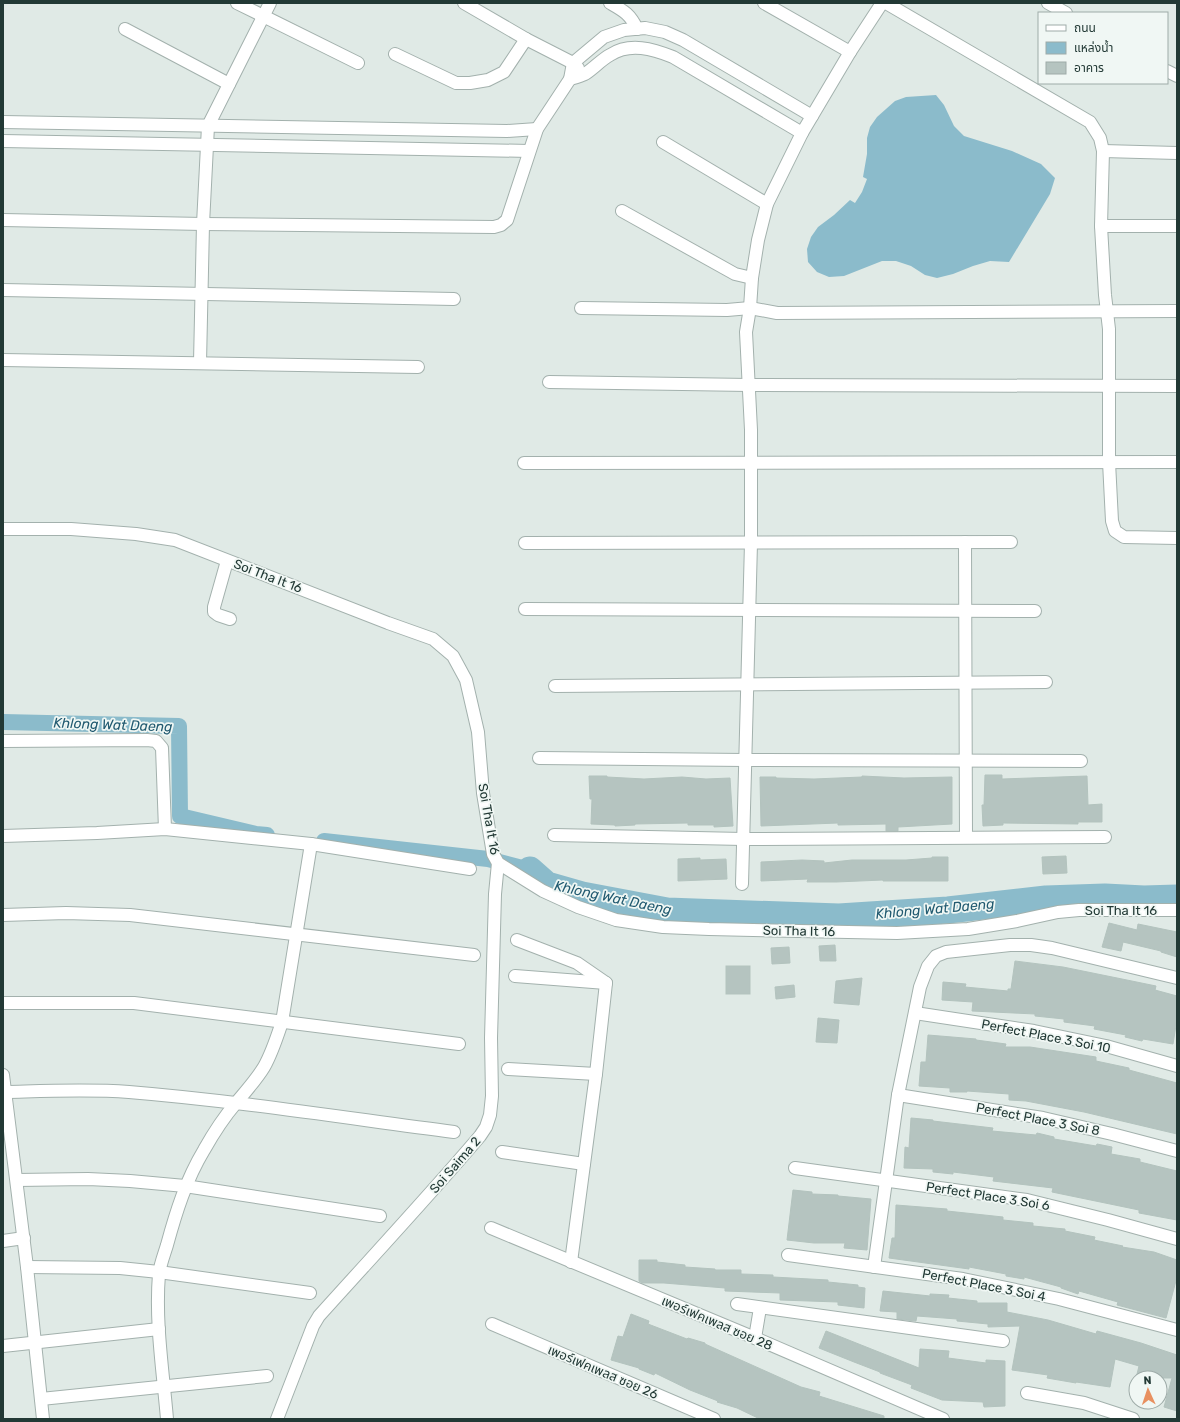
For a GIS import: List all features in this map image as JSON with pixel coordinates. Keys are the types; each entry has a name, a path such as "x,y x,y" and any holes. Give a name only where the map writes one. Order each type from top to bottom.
{"street":[{"path":"237,3 358,63"},
{"path":"200,363 206,145 208,126 270,3"},
{"path":"464,3 526,39 573,63 584,74"},
{"path":"610,3 625,12 632,19 637,29"},
{"path":"764,3 850,52"},
{"path":"742,884 751,542 751,430 746,332 758,240 767,204 802,133 850,52 882,3"},
{"path":"886,3 1090,122 1100,138 1103,152 1101,226 1109,329 1112,521 1116,531 1124,538 1177,538"},
{"path":"1048,3 1064,12"},
{"path":"3,220 494,227 501,225 507,220 537,129 570,79 573,63 604,37 624,30 645,28 665,32 683,40 812,116"},
{"path":"125,29 229,84"},
{"path":"395,54 456,84 470,83 488,80 504,72 526,39"},
{"path":"570,79 584,74 611,54 627,49 643,47 658,50 673,57 802,133"},
{"path":"1168,72 1177,76"},
{"path":"3,122 411,130 508,131 537,129"},
{"path":"411,130 412,149"},
{"path":"3,142 529,151"},
{"path":"663,142 767,204"},
{"path":"1103,152 1177,153"},
{"path":"622,211 735,274 752,278"},
{"path":"1101,226 1177,226"},
{"path":"3,290 454,299"},
{"path":"581,308 727,310 750,308 777,313 1177,311"},
{"path":"3,360 418,367"},
{"path":"549,382 749,385 1177,386"},
{"path":"524,463 1177,462"},
{"name":"Soi Tha It 16","path":"3,529 71,529 136,534 175,540 433,639 453,656 466,680 478,732 483,794 493,854 498,863 544,891 578,907 616,920 663,927 897,933 968,929 1017,921 1058,912 1079,910 1177,910"},
{"path":"965,542 966,837"},
{"path":"525,543 1011,542"},
{"path":"227,561 214,612 230,619"},
{"path":"525,609 1036,611"},
{"path":"554,686 1046,682"},
{"path":"3,742 156,741 162,748 165,829"},
{"path":"539,758 1081,761"},
{"path":"3,836 165,829 310,844 470,869"},
{"path":"554,835 743,839 1105,837"},
{"path":"167,1419 159,1329 159,1272 177,1208 185,1186 203,1151 236,1103 249,1090 264,1067 274,1045 282,1022 310,844"},
{"name":"Soi Saima 2","path":"277,1419 313,1326 319,1316 384,1243 434,1191 486,1127 490,1115 492,1096 491,1038 494,918 498,863"},
{"path":"3,915 66,913 130,915 474,955"},
{"path":"516,940 577,963 606,983"},
{"path":"874,1267 898,1095 920,987 928,966 936,956 946,952 963,950 1010,945 1031,945 1052,948 1177,978"},
{"path":"515,976 606,983"},
{"path":"571,1262 596,1074 606,983"},
{"path":"3,1003 134,1003 459,1044"},
{"name":"Perfect Place 3 Soi 10","path":"915,1013 1034,1031 1106,1046 1177,1066"},
{"path":"508,1069 596,1074"},
{"path":"3,1076 8,1142 17,1180 36,1342 43,1419"},
{"path":"5,1092 99,1090 236,1103 454,1132"},
{"name":"Perfect Place 3 Soi 8","path":"898,1095 1043,1118 1177,1151"},
{"path":"502,1152 584,1164"},
{"name":"Perfect Place 3 Soi 6","path":"795,1168 1027,1200 1101,1218 1177,1239"},
{"path":"17,1180 88,1179 185,1186 380,1216"},
{"name":"เพอร์เฟคเพลส ซอย 28","path":"491,1228 755,1338 943,1419"},
{"path":"3,1240 24,1238"},
{"name":"Perfect Place 3 Soi 4","path":"788,1255 963,1279 1005,1287 1059,1299 1177,1330"},
{"path":"27,1267 120,1268 310,1293"},
{"path":"736,1304 1003,1341"},
{"path":"755,1338 760,1308"},
{"name":"เพอร์เฟคเพลส ซอย 26","path":"492,1324 700,1416 714,1419"},
{"path":"3,1346 159,1329"},
{"path":"41,1399 267,1376"},
{"path":"1027,1393 1084,1403 1133,1419"}],"water":[{"path":"936,95 944,105 954,126 964,136 1012,151 1041,164 1055,178 1050,194 1009,262 990,261 937,278 925,275 911,266 896,261 882,261 844,276 829,277 817,272 808,262 807,249 811,237 818,227 850,200 855,203 862,192 867,179 863,177 867,154 867,138 870,127 877,117 895,101 906,97"}],"building":[{"path":"985,775 1002,775 1002,779 1087,776 1088,805 1102,804 1102,822 1078,822 1078,824 1003,823 1003,825 983,826 982,805 984,805"},
{"path":"589,776 644,779 682,777 706,779 730,778 733,826 714,827 714,825 688,825 688,823 615,826 591,824 592,799 590,799"},
{"path":"862,776 904,778 952,777 952,824 898,827 898,831 886,831 886,824 838,825 838,823 761,826 760,777 814,779"},
{"path":"1066,856 1067,873 1043,874 1042,857"},
{"path":"948,857 948,881 883,880 807,882 808,879 761,881 761,862 802,860 824,861 824,863 852,860 906,860"},
{"path":"700,858 700,860 726,859 727,879 678,881 678,859"},
{"path":"1109,923 1137,930 1138,924 1177,932 1177,957 1161,951 1123,942 1121,951 1102,947"},
{"path":"835,945 836,961 820,961 819,946"},
{"path":"789,947 790,963 772,964 771,948"},
{"path":"1015,961 1063,967 1156,986 1155,990 1177,996 1177,1019 1173,1044 1143,1039 1142,1041 1125,1037 1126,1035 1094,1029 1095,1026 1064,1022 1064,1019 1035,1016 1035,1014 972,1011 973,1002 942,1000 943,982 966,984 965,987 1008,991 1008,989 1011,989"},
{"path":"726,966 750,966 750,994 726,994"},
{"path":"862,978 859,1005 834,1003 836,981"},
{"path":"794,985 795,997 776,999 775,987"},
{"path":"818,1018 839,1020 837,1043 816,1042"},
{"path":"928,1035 976,1039 1006,1044 1005,1047 1030,1047 1096,1057 1096,1061 1129,1068 1129,1070 1177,1083 1177,1134 1084,1112 1026,1101 1009,1100 1009,1094 967,1091 950,1092 950,1088 919,1086 921,1062 926,1062"},
{"path":"911,1118 993,1128 992,1131 1036,1135 1037,1133 1054,1137 1054,1139 1096,1146 1097,1144 1112,1147 1111,1154 1140,1159 1140,1162 1177,1171 1177,1220 1139,1213 1139,1210 1052,1192 1053,1188 993,1181 994,1177 953,1172 953,1174 933,1172 933,1169 904,1168 905,1147 909,1148"},
{"path":"793,1190 812,1192 812,1194 871,1199 867,1250 844,1248 845,1243 814,1243 787,1240"},
{"path":"896,1205 947,1209 947,1211 1003,1217 1003,1220 1033,1223 1033,1226 1065,1229 1065,1231 1095,1237 1094,1240 1123,1246 1122,1247 1154,1252 1177,1260 1177,1277 1166,1318 1117,1305 1118,1302 1079,1291 1078,1294 1061,1287 1024,1277 1024,1279 1006,1276 1006,1274 969,1267 969,1269 889,1258 892,1238 895,1238"},
{"path":"639,1260 657,1260 657,1262 685,1265 685,1267 715,1270 741,1270 741,1274 773,1275 773,1277 828,1280 828,1282 858,1285 858,1287 865,1288 864,1308 838,1305 838,1302 780,1300 780,1293 725,1291 725,1288 664,1283 642,1283 639,1281"},
{"path":"883,1291 930,1296 930,1294 949,1295 948,1298 977,1301 977,1303 1007,1303 1007,1312 1048,1320 1096,1334 1097,1331 1177,1355 1177,1411 1168,1408 1168,1392 1172,1378 1168,1378 1168,1370 1138,1370 1139,1366 1115,1359 1110,1387 1047,1378 1048,1375 1012,1370 1020,1326 988,1327 988,1324 957,1321 957,1319 917,1316 916,1321 897,1319 897,1312 880,1311"},
{"path":"631,1314 649,1321 648,1324 687,1339 705,1343 801,1387 820,1392 819,1396 884,1416 884,1419 760,1419 737,1408 717,1402 718,1401 690,1390 655,1373 654,1375 639,1368 611,1360 618,1336 623,1337"},
{"path":"826,1331 919,1368 920,1349 949,1351 948,1358 986,1363 986,1360 1005,1361 1005,1406 984,1407 983,1402 942,1400 911,1388 912,1385 819,1348"}],"waterway":[{"name":"Khlong Wat Daeng","path":"3,722 179,726 180,816 256,834 267,835"},
{"name":"Khlong Wat Daeng","path":"324,841 488,859 530,870"},
{"name":"Khlong Wat Daeng","path":"530,870 547,885 582,895 667,911 839,917 948,910 1046,899 1105,897 1144,899 1177,898"}]}
